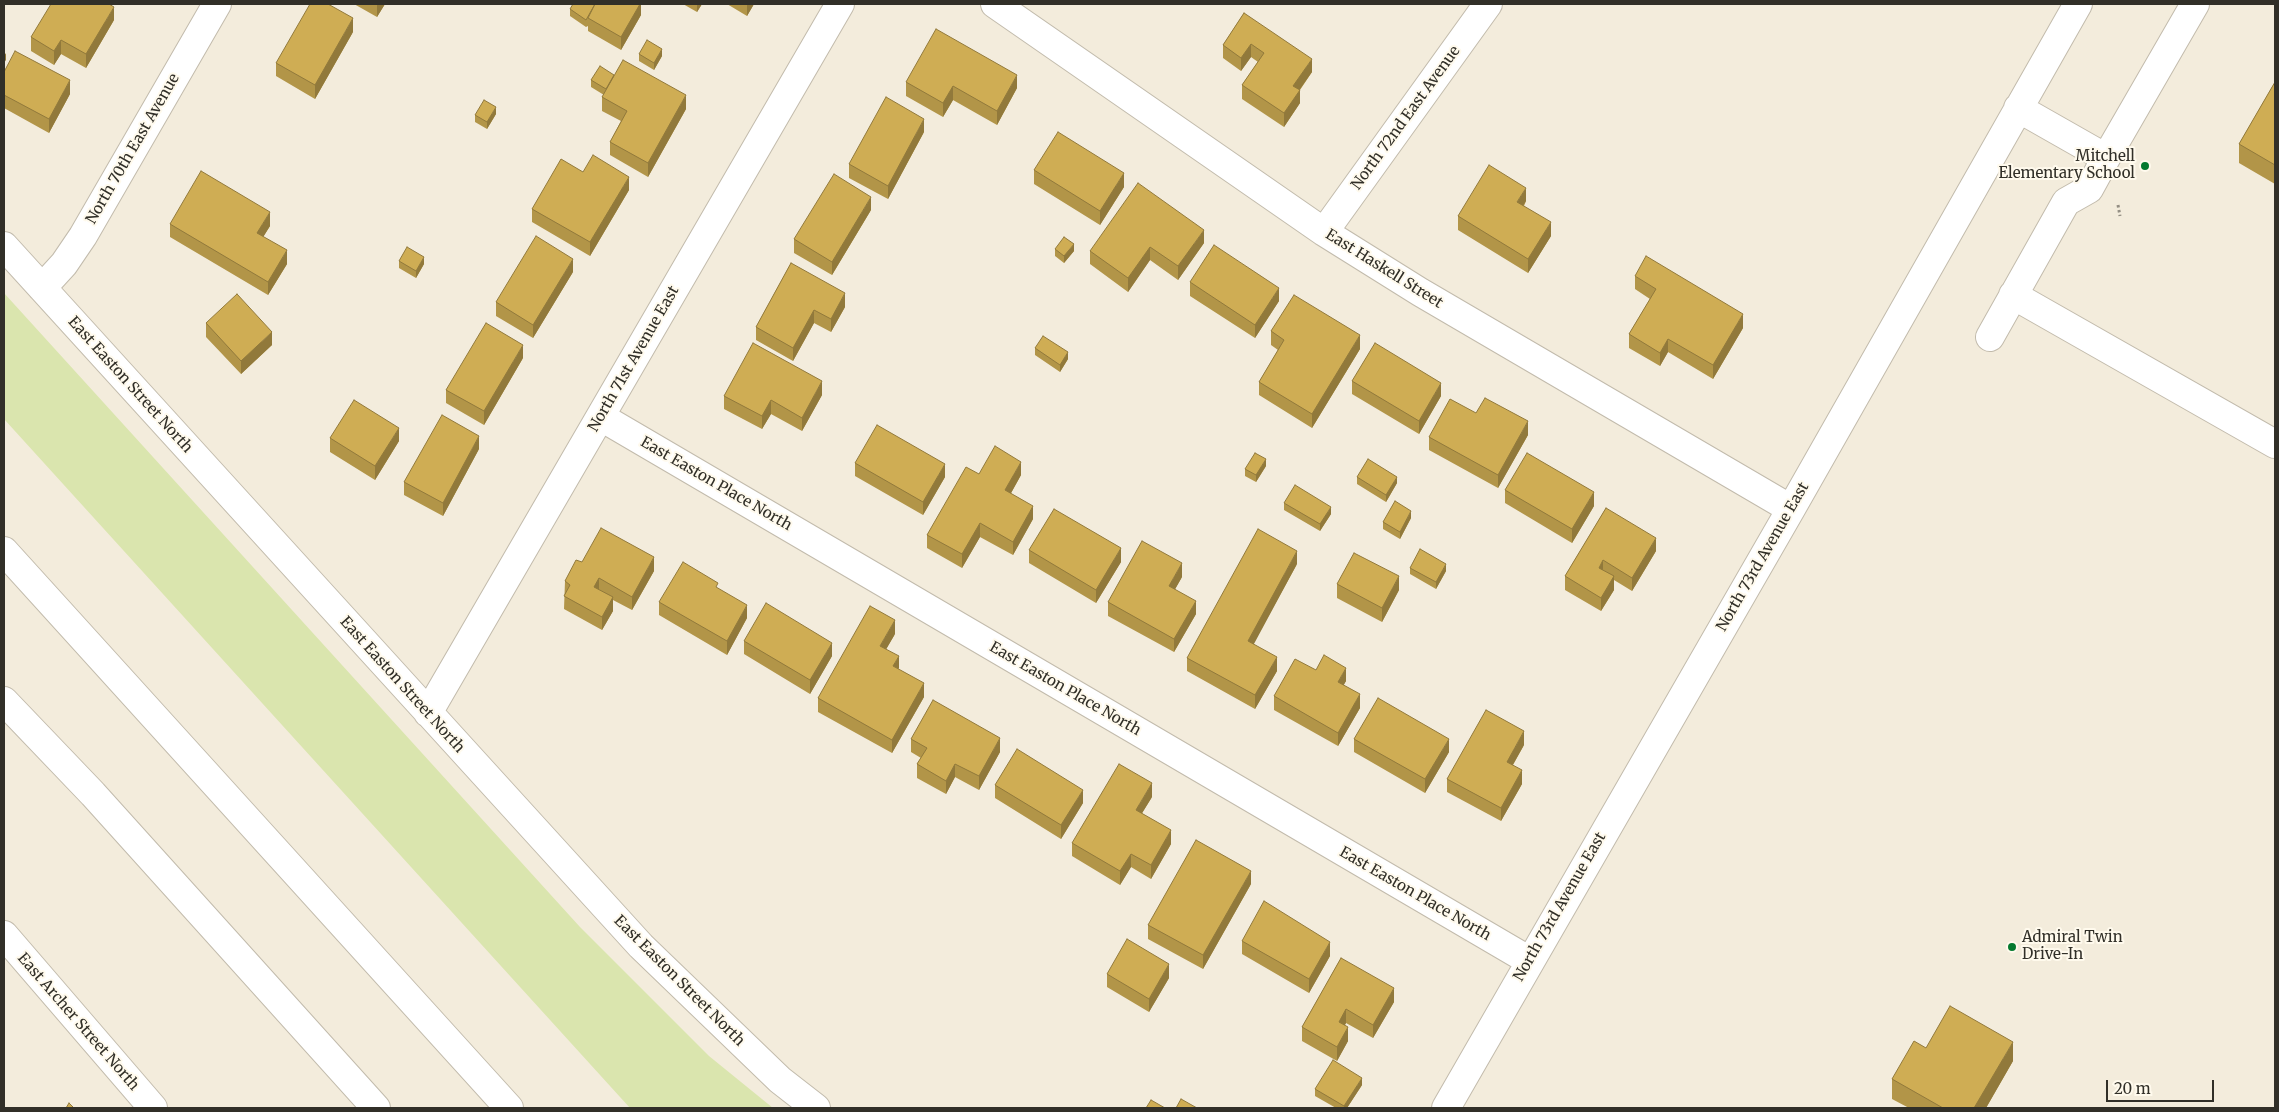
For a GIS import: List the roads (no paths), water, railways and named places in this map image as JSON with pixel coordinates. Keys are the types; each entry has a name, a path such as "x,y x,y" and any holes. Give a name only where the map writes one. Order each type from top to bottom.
{"main road":[{"name":"North 70th East Avenue","path":"42,288 64,264 83,236 217,4"},
{"name":"North 71st Avenue East","path":"428,714 840,4"},
{"name":"East Haskell Street","path":"994,4 1324,232 1420,292 1791,509"},
{"name":"North 72nd East Avenue","path":"1324,232 1488,4"},
{"name":"North 73rd Avenue East","path":"1446,1108 1791,509 2078,4"},
{"path":"1990,337 2066,202 2089,189 2194,4"},
{"path":"2018,108 2106,158"},
{"name":"East Easton Street North","path":"4,246 641,946 780,1080 816,1108"},
{"path":"2013,295 2275,444"},
{"name":"East Easton Place North","path":"601,417 1530,961"},
{"path":"4,551 509,1108"},
{"path":"4,701 93,794 376,1108"},
{"name":"East Archer Street North","path":"4,935 153,1108"}],"place":[{"name":"Mitchell Elementary School","path":"2145,166"},
{"name":"Admiral Twin Drive-In","path":"2012,947"}]}
